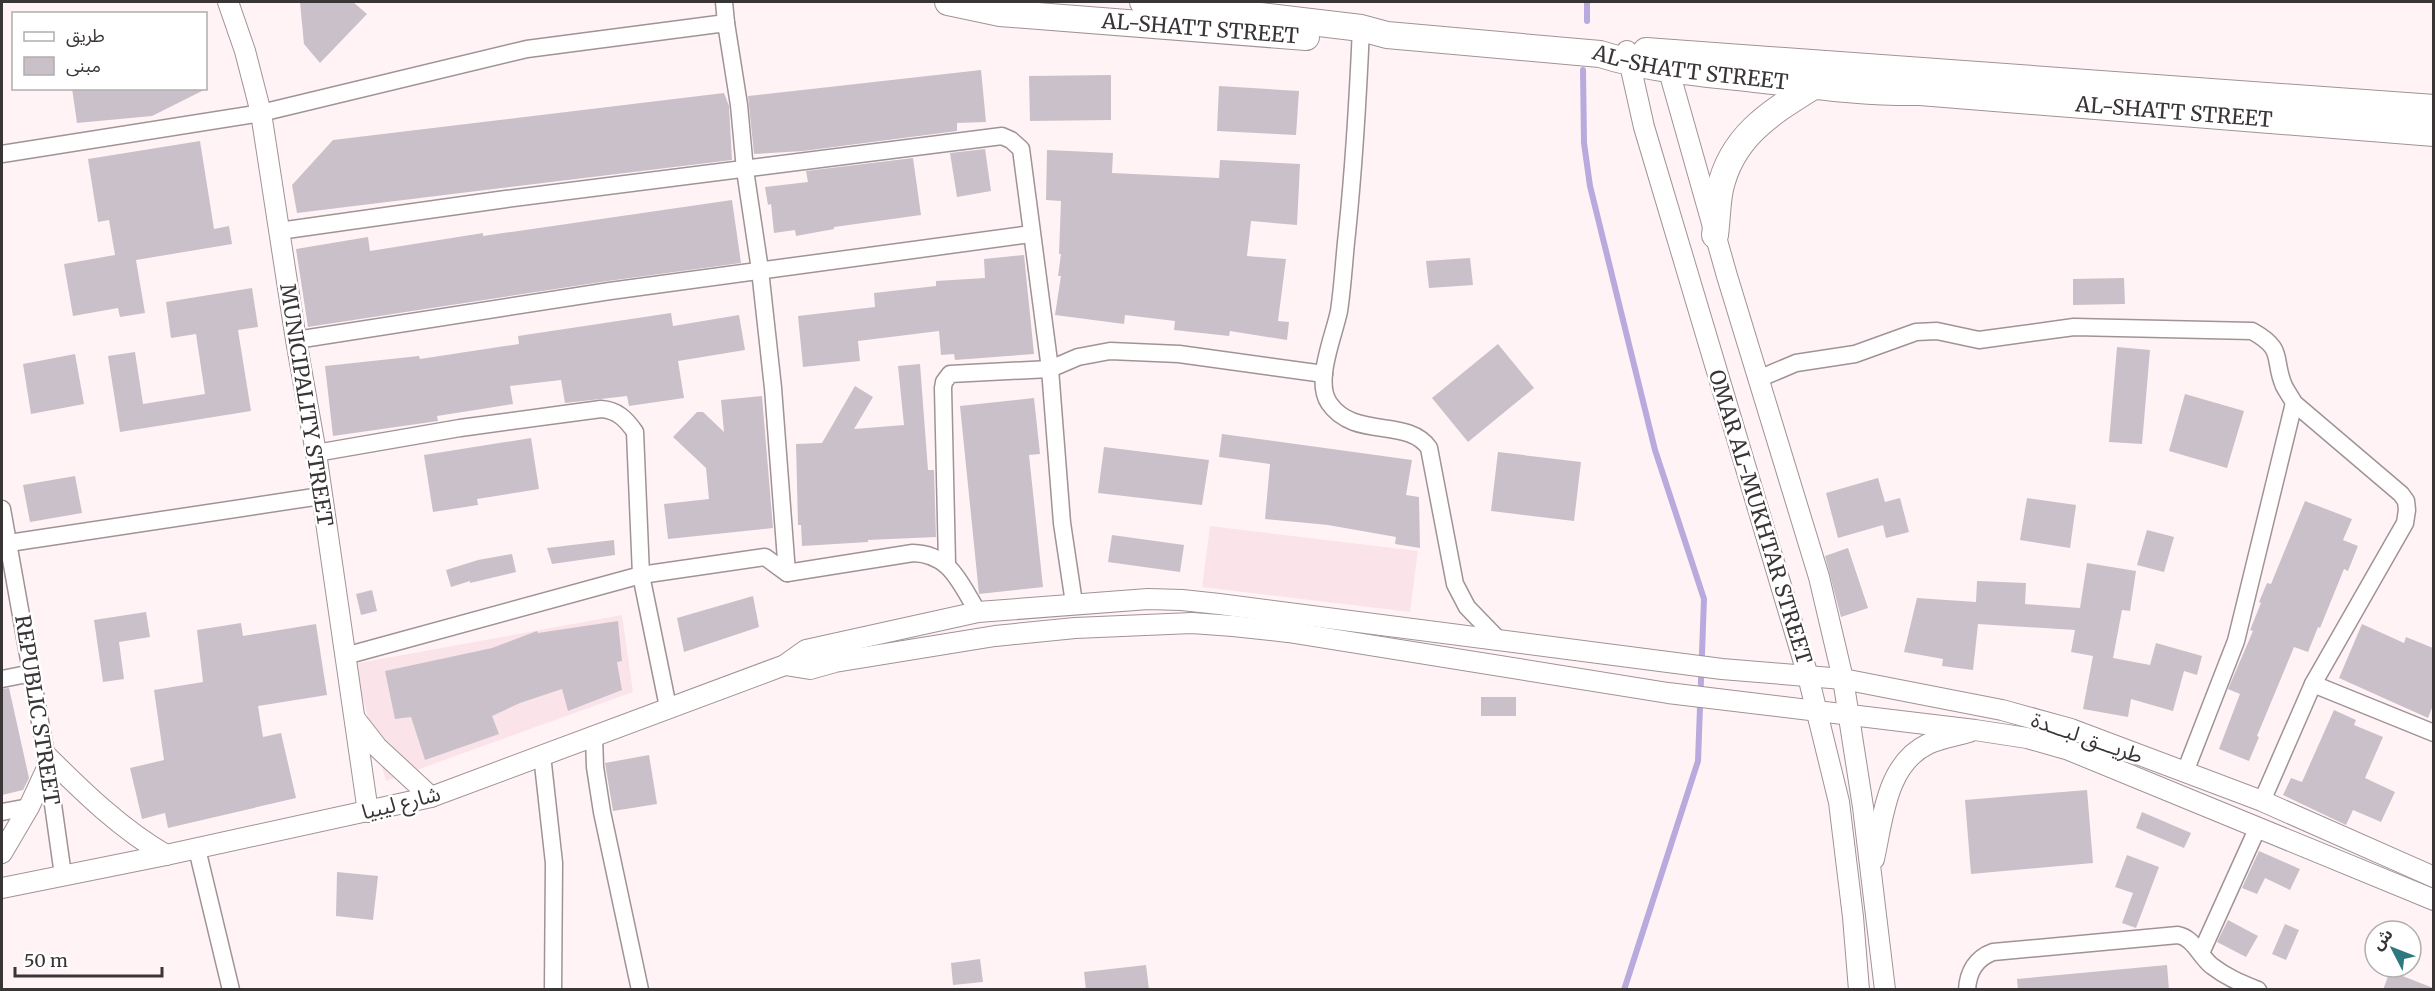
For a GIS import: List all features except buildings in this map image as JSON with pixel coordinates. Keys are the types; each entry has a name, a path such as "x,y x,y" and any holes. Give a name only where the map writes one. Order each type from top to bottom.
{"main road":[{"name":"AL-SHATT STREET","path":"948,2 1000,13 1265,35 1387,35 1665,60 2433,108"},
{"name":"AL-SHATT STREET","path":"1143,2 1361,34"},
{"name":"AL-SHATT STREET","path":"1665,60 1815,86 1877,92 1920,92 2433,133"},
{"path":"1715,235 1720,189 1740,144 1771,113 1815,86"}],"street":[{"name":"MUNICIPALITY STREET","path":"228,2 245,51 261,113 316,453 368,812"},
{"path":"724,2 760,270 780,455 787,573"},
{"path":"2,154 261,113 527,49 726,22"},
{"path":"1361,34 1353,175 1339,310 1324,374 1323,391 1330,404 1344,417 1359,425 1416,435 1429,448 1455,585 1467,607 1498,639"},
{"name":"OMAR AL-MUKHTAR STREET","path":"1628,57 1651,149 1808,676 1839,802 1854,917 1859,990"},
{"name":"OMAR AL-MUKHTAR STREET","path":"1665,60 1715,235 1819,577 1843,679 1863,807 1885,990"},
{"path":"279,231 506,199 1002,136 1011,140 1021,149 1050,369 1062,523 1074,603"},
{"path":"296,340 610,291 1031,234"},
{"path":"1758,379 1796,363 1855,354 1916,332 1937,331 1978,340 2074,327 2252,332 2266,339 2277,352 2284,385 2294,403 2401,494 2408,510 2405,523 2313,684 2262,801"},
{"path":"978,612 947,564 943,388 946,378 954,374 1050,369 1078,357 1110,351 1179,354 1324,374"},
{"path":"2185,772 2236,641 2294,403"},
{"path":"316,453 460,428 601,409 612,410 629,423 635,432 641,575 668,707"},
{"path":"9,543 321,496"},
{"name":"REPUBLIC STREET","path":"2,509 47,760 63,875"},
{"path":"345,656 641,575 765,557 787,573 913,553 926,554 947,564"},
{"name":"طريـــق لبـــدة","path":"806,650 978,612 1074,603 1182,600 1722,669 1843,679 2002,710 2071,729 2262,801 2433,877"},
{"name":"طريـــق لبـــدة","path":"810,669 836,662 995,636 1075,628 1192,623 1288,632 1668,693 1847,713 2027,738 2069,750 2433,900"},
{"path":"806,650 810,669 785,665 806,650"},
{"name":"شارع ليبيا","path":"2,888 197,849 431,797 785,665"},
{"path":"2,679 32,673"},
{"path":"2313,684 2433,733"},
{"path":"354,717 377,747 431,797"},
{"path":"1871,873 1888,796 1901,768 1912,755 1928,744 1975,730"},
{"path":"594,736 595,767 602,812 640,990"},
{"path":"542,755 554,863 553,990"},
{"path":"2,853 29,807 47,760 142,841 166,855"},
{"path":"2,812 29,807"},
{"path":"2201,953 2258,827"},
{"path":"197,849 231,990"},
{"path":"1967,990 1973,967 1985,955 1993,952 2178,935 2187,939 2209,964 2223,974 2258,990"}],"shaded area":[{"path":"1210,526 1418,551 1410,612 1202,587"},
{"path":"622,615 633,692 386,781 353,664"}],"waterway":[{"path":"1587,2 1587,21"},
{"path":"1583,70 1584,143 1590,186 1655,450 1704,599 1698,761 1624,990"}]}
